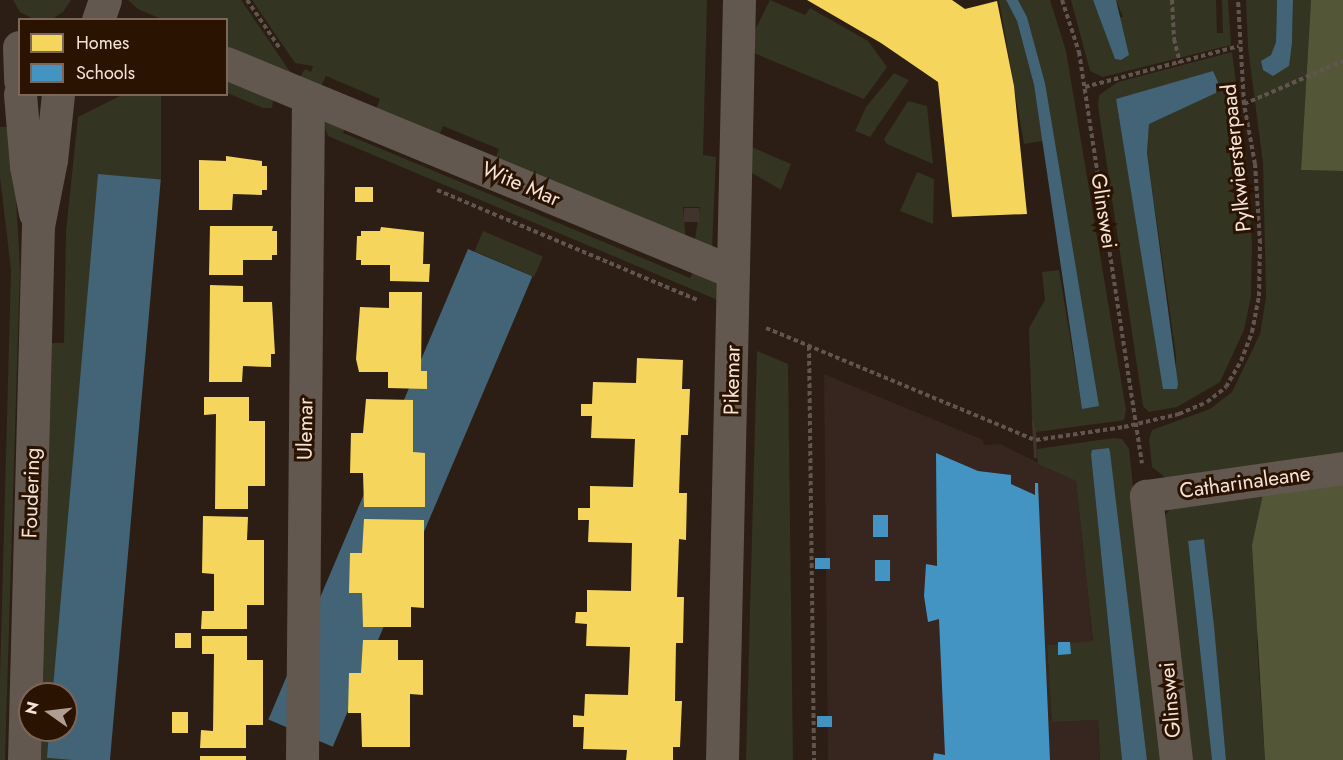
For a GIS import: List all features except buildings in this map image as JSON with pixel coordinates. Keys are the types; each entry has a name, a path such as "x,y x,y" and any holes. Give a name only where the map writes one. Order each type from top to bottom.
{"street":[{"name":"Pikemar","path":"722,760 734,315 739,0"},
{"path":"0,34 18,47"},
{"name":"Wite Mar","path":"228,64 733,272"},
{"name":"Foudering","path":"20,96 26,166 38,226"},
{"name":"Foudering","path":"24,760 38,226 51,160 58,96"},
{"name":"Ulemar","path":"302,760 308,98"},
{"name":"Catharinaleane","path":"1146,496 1343,468"},
{"name":"Glinswei","path":"1146,496 1176,760"}],"path":[{"path":"247,0 284,55"},
{"name":"Glinswei","path":"1062,0 1079,52 1137,424"},
{"path":"1172,0 1174,39 1180,63"},
{"name":"Pylkwiersterpaad","path":"809,346 1035,440 1137,424 1179,414 1207,402 1226,387 1252,332 1259,296 1260,243 1255,164 1244,104 1238,0"},
{"path":"1085,87 1239,46"},
{"path":"1244,104 1343,61"},
{"path":"428,187 809,346 814,760"}],"shaded area":[{"path":"824,374 983,440 984,445 1000,444 1076,481 1093,642 1047,645 1052,722 1098,720 1100,760 828,760"}],"green space":[{"path":"13,0 71,0 63,12 54,18 32,18 20,12"},
{"path":"128,0 241,0 291,73 228,48 228,18 159,18 138,9"},
{"path":"252,0 707,0 703,155 716,157 712,250 694,245 700,207 683,207 686,242 494,162 499,149 443,126 438,138 375,112 380,99 326,76 320,88 299,79 305,69 311,72 313,66 295,63"},
{"path":"770,0 805,15 810,8 868,41 887,67 864,99 749,51 750,40"},
{"path":"999,0 1006,0 1017,21 1034,85 1043,141 1024,144"},
{"path":"1018,0 1050,0 1066,51 1126,410 1124,420 1036,432 1035,421 1032,421 1029,328 1045,300 1042,272 1059,270 1082,408 1045,83 1027,17"},
{"path":"1071,0 1093,0 1100,16 1123,17 1116,0 1216,0 1217,33 1223,33 1222,0 1228,0 1231,45 1103,77 1090,71"},
{"path":"1246,0 1277,0 1276,42 1271,55 1292,43 1293,0 1311,0 1301,170 1343,171 1343,457 1171,482 1152,467 1149,440 1152,430 1210,409 1232,392 1260,334 1266,297 1263,163 1248,48"},
{"path":"1311,0 1343,0 1343,171 1301,170"},
{"path":"1232,52 1247,165 1252,243 1251,296 1244,330 1220,382 1177,407 1149,412 1143,406 1098,106 1099,95 1118,82","holes":["1216,93 1149,123 1147,153 1176,356 1176,389 1164,389 1116,99"]},
{"path":"894,73 909,80 870,137 855,131 866,107"},
{"path":"228,81 273,101 272,108 263,108 228,93"},
{"path":"120,96 161,96 161,180 98,175 93,760 41,760 42,742 78,742 78,682 43,682 51,343 64,343 66,231 78,117"},
{"path":"908,101 927,106 933,164 887,144 884,139"},
{"path":"328,120 347,123 343,133 690,278 695,269 717,279 720,301 328,136 324,125"},
{"path":"0,127 12,127 20,269 5,760 0,760 0,677 11,270 0,177"},
{"path":"747,145 791,164 781,190 752,173"},
{"path":"917,172 934,179 933,224 900,211"},
{"path":"483,231 543,256 534,277 474,251"},
{"path":"757,351 788,364 793,760 746,760"},
{"path":"1113,438 1122,439 1129,449 1163,760 1147,760 1109,448 1091,455 1122,760 1100,760 1098,720 1052,722 1047,645 1093,641 1076,481 1038,464 1037,449"},
{"path":"1343,479 1343,760 1265,760 1252,545 1264,490"},
{"path":"1264,490 1257,644 1265,760 1226,760 1204,539 1188,542 1212,760 1186,760 1160,522 1175,503"}],"water":[{"path":"1006,0 1018,0 1027,17 1045,83 1099,406 1082,409 1034,85 1017,21"},
{"path":"1093,0 1116,0 1129,55 1121,60 1115,59"},
{"path":"1277,0 1293,0 1292,43 1289,66 1273,76 1263,70 1261,61 1271,55 1276,42"},
{"path":"1213,71 1218,82 1216,93 1149,124 1147,153 1178,384 1177,389 1163,389 1116,99"},
{"path":"98,174 161,179 110,760 72,760 47,758 48,742 78,742 78,682 54,682"},
{"path":"468,249 532,276 333,747 268,719"},
{"path":"1109,448 1147,760 1122,760 1091,455 1092,450"},
{"path":"1204,539 1226,760 1212,760 1188,541"}]}
